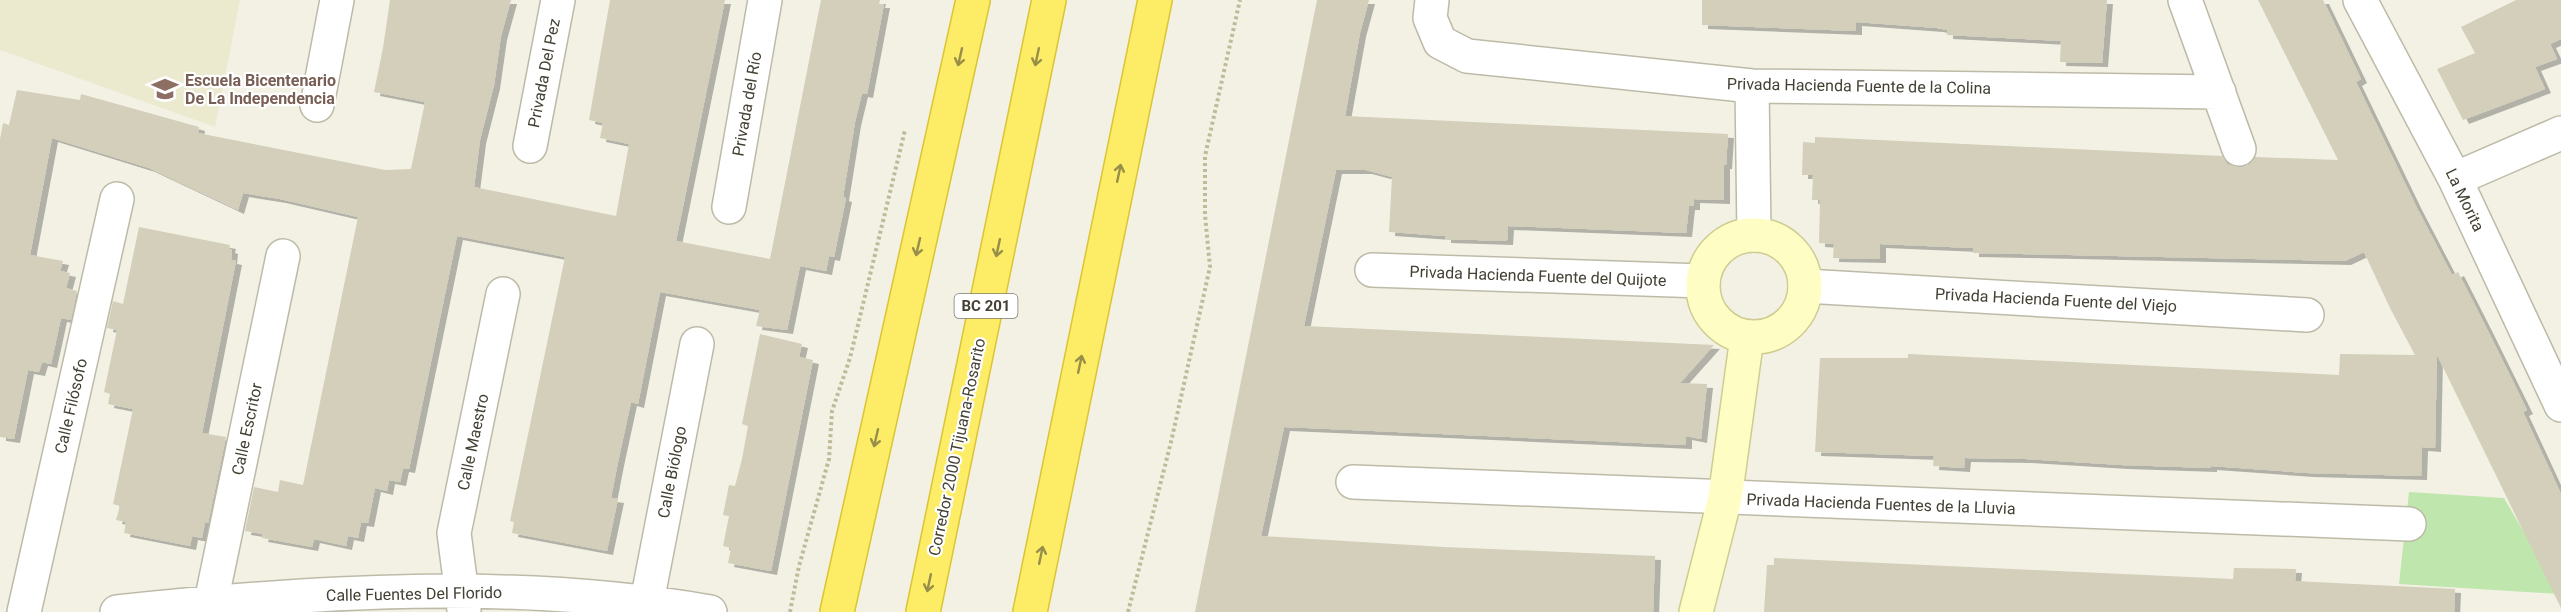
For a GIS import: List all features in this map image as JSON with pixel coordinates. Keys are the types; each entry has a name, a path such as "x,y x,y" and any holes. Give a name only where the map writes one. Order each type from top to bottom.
{"highway":[{"path":"837,612 973,0"},
{"name":"Corredor 2000 Tijuana-Rosarito","path":"923,612 1049,0"},
{"path":"1030,612 1155,0"}],"street":[{"path":"317,105 338,0"},
{"name":"Privada Del Pez","path":"530,146 558,0"},
{"name":"Privada del Río","path":"729,207 765,0"},
{"name":"Privada Hacienda Fuente de la Colina","path":"1432,0 1430,18 1440,42 1467,56 1752,86 2219,92"},
{"path":"2185,0 2239,149"},
{"name":"La Morita","path":"2361,0 2455,179 2561,405"},
{"path":"1752,86 1754,235"},
{"path":"2455,179 2561,133"},
{"name":"Calle Filósofo","path":"24,612 117,199"},
{"path":"1754,235 1770,237 1784,244 1799,263 1805,286 1803,303 1794,318 1781,330 1765,336 1747,337 1732,333 1719,324 1709,311 1704,297 1703,281 1707,266 1714,254 1725,244 1739,237 1754,235"},
{"name":"Calle Escritor","path":"211,602 283,256"},
{"name":"Privada Hacienda Fuente del Quijote","path":"1372,270 1703,281"},
{"name":"Privada Hacienda Fuente del Viejo","path":"1805,286 2307,315"},
{"name":"Calle Maestro","path":"463,601 454,533 503,294"},
{"path":"1696,612 1725,498 1747,337"},
{"name":"Calle Biólogo","path":"646,606 697,344"},
{"name":"Privada Hacienda Fuentes de la Lluvia","path":"1353,482 2409,524"},
{"name":"Calle Fuentes Del Florido","path":"117,612 211,602 281,604 463,601 646,606 710,612"}],"path":[{"path":"1128,612 1171,442 1210,267 1205,215 1205,156 1240,0"},
{"path":"790,612 798,566 829,459 832,411 850,358 907,122"}],"shaded area":[{"name":"Escuela Bicentenario De La Independencia","path":"0,0 240,0 215,127 0,50"}],"green space":[{"path":"2409,492 2504,498 2560,594 2399,584"}],"building":[{"path":"390,0 511,0 501,36 494,85 480,140 474,187 616,216 629,144 600,138 603,123 589,120 610,0 725,0 676,241 770,259 821,0 880,0 879,4 884,4 867,94 862,93 855,122 843,197 846,198 834,257 829,256 826,271 800,266 787,330 756,326 760,310 660,292 638,404 631,402 618,462 611,498 618,499 607,551 512,533 514,522 510,521 565,257 457,236 409,469 403,468 400,482 389,480 387,491 375,488 368,523 361,522 358,538 348,536 346,546 314,539 312,547 262,538 263,534 245,531 254,487 278,492 280,480 303,485 358,217 243,193 238,210 149,168 52,138 30,255 63,261 60,271 70,273 66,288 77,291 71,320 61,318 51,364 42,362 39,372 28,370 14,439 0,437 0,139 3,123 9,125 17,90 80,100 81,94 199,127 198,133 385,170 411,169 425,102 374,92"},
{"path":"1317,0 1369,0 1360,33 1345,116 1728,134 1726,165 1724,165 1724,200 1694,199 1694,206 1689,206 1686,233 1508,226 1507,241 1445,239 1445,236 1389,232 1392,177 1366,170 1336,170 1304,326 1714,345 1680,383 1707,384 1701,439 1686,436 1686,445 1284,427 1261,536 1655,556 1653,612 1195,612"},
{"path":"1702,0 2107,0 2102,63 2060,62 2061,41 1947,35 1947,30 1937,28 1856,22 1856,31 1702,25"},
{"path":"2258,0 2323,0 2361,79 2356,82 2416,206 2452,275 2458,272 2486,327 2527,410 2523,412 2561,494 2561,608 2437,355 2435,448 2422,447 2421,476 2307,473 2211,466 2211,468 2122,465 2026,459 1965,458 1964,468 1933,466 1934,456 1815,452 1820,358 1908,358 1908,354 2339,375 2340,354 2415,355 2364,252 2345,261 1973,253 1973,248 1880,244 1880,259 1833,258 1834,244 1819,243 1820,200 1812,200 1813,175 1802,175 1803,142 1815,143 1815,137 2222,156 2227,164 2236,167 2246,166 2255,157 2338,160"},
{"path":"2516,0 2561,0 2561,39 2550,44 2557,59 2535,67 2545,89 2463,120 2437,69 2475,53 2461,27"},
{"path":"139,227 230,245 231,260 236,261 202,433 226,437 208,523 205,522 202,538 192,536 190,546 124,533 126,522 116,520 120,506 113,504 133,409 108,404 110,394 104,392 117,330 107,328 113,301 123,304"},
{"path":"760,334 802,344 799,357 813,360 771,571 728,563 731,548 723,546 729,516 723,515 729,485 735,486 742,459 748,426 742,424"},
{"path":"1774,558 2233,579 2234,568 2296,569 2295,581 2455,589 2454,612 1764,612 1767,565 1774,565"}],"place":[{"name":"Escuela Bicentenario De La Independencia","path":"165,89"}]}
